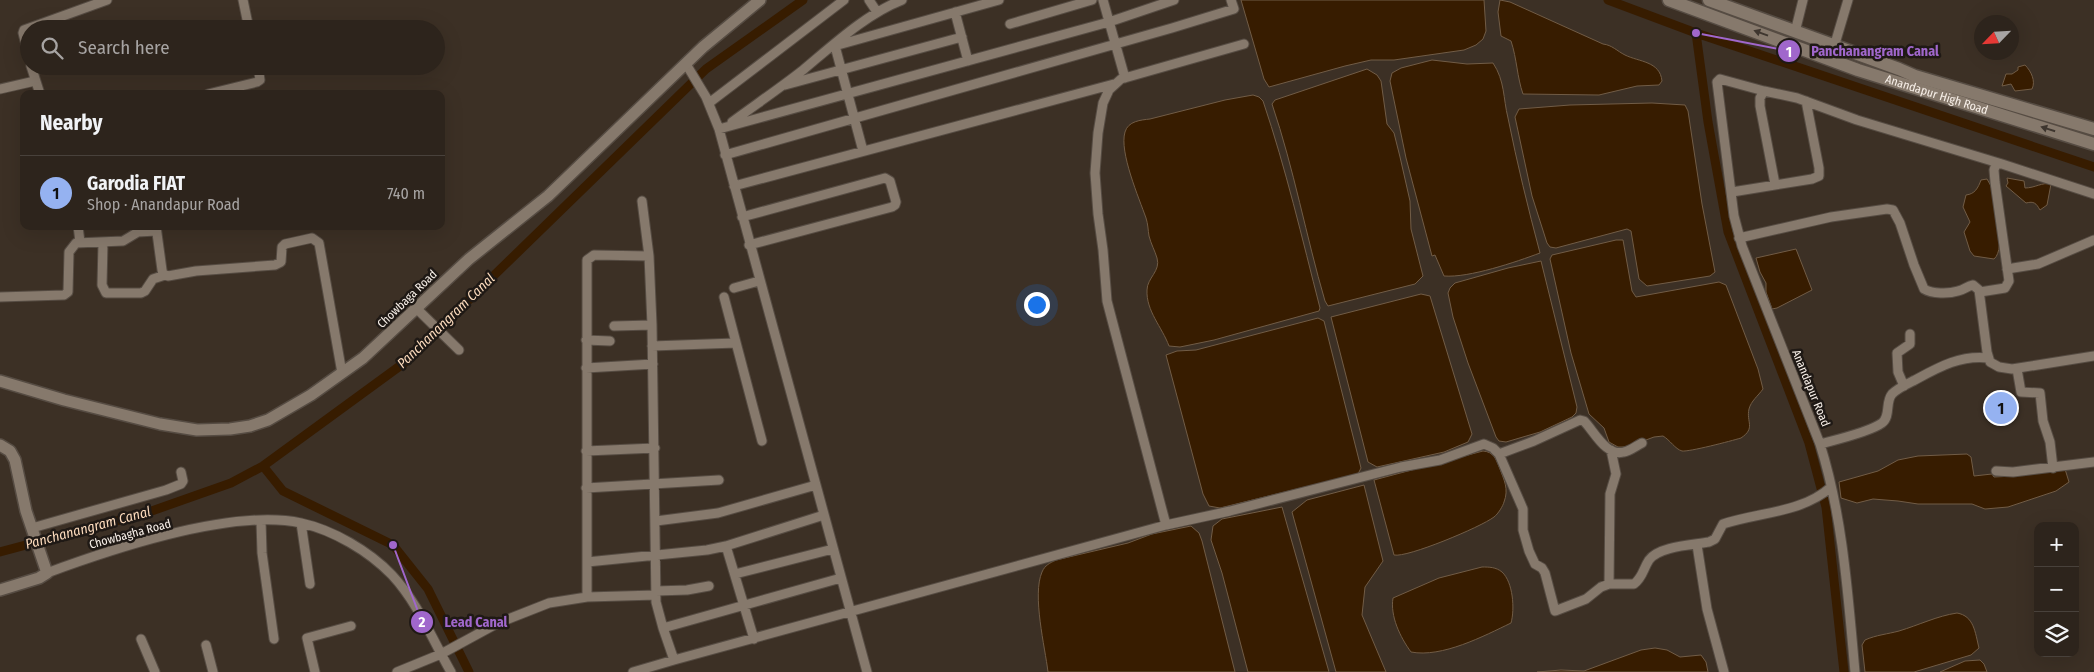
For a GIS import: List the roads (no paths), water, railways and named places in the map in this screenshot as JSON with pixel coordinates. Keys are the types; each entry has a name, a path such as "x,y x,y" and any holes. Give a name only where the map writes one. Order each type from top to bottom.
{"main road":[{"name":"Anandapur High Road","path":"1668,0 1858,70 2094,144"},
{"name":"Anandapur High Road","path":"1709,0 1915,76 2094,129"}],"street":[{"path":"47,20 81,5 107,0"},
{"path":"243,0 247,20"},
{"name":"Chowbaga Road","path":"0,381 64,400 160,424 197,430 230,430 268,420 312,395 370,352 469,259 548,196 688,69 715,36 760,0"},
{"path":"708,100 844,0"},
{"path":"869,0 877,12"},
{"path":"722,128 877,12 886,6 902,0"},
{"path":"833,46 999,0"},
{"path":"1010,24 1092,0"},
{"path":"1103,0 1125,78"},
{"path":"722,128 1108,22 1174,0"},
{"path":"725,155 1115,45 1234,9 1231,0"},
{"path":"1795,32 1804,0"},
{"path":"1834,47 1848,0"},
{"path":"955,12 968,61"},
{"path":"780,86 962,37"},
{"path":"734,186 1114,84 1125,78 1244,44"},
{"path":"833,46 863,151"},
{"path":"688,69 708,100 722,128 725,155 749,245 868,672"},
{"path":"33,75 38,90"},
{"path":"224,90 257,82 260,80 260,75"},
{"name":"Anandapur Road","path":"1988,358 1978,357 1945,364 1898,389 1889,400 1887,416 1883,422 1853,435 1820,444 1739,238 1717,82 1720,79 1806,102 1857,120 2094,194"},
{"path":"0,88 35,81"},
{"path":"1114,84 1103,103 1098,133 1095,173 1107,301 1166,525"},
{"path":"1764,91 1760,98 1760,106 1775,184"},
{"path":"1732,192 1812,179 1819,176 1806,102"},
{"path":"1980,292 2004,288 2008,285 1994,170 1996,164 2002,164"},
{"path":"742,217 885,178 890,181 896,202 892,207 749,245"},
{"path":"642,201 649,256 652,325 656,484 656,593 663,628 674,660"},
{"path":"1739,238 1831,217 1887,209 1893,210 1900,223 1924,289 1931,292 1954,292 1974,285 1980,292 1990,362 1999,367 2016,369 2094,356"},
{"path":"78,230 80,242"},
{"path":"0,297 67,294 69,252 72,246 80,242 103,243 123,241 138,232 150,230"},
{"path":"156,230 162,270 165,276"},
{"path":"103,243 102,285 106,293 141,293 145,291 153,280 165,276 275,266 281,262 284,244 315,239 319,243 342,373"},
{"path":"2007,269 2038,264 2094,240"},
{"path":"587,597 587,260 594,255 649,256"},
{"path":"734,288 759,281"},
{"path":"724,297 762,441"},
{"path":"417,309 459,350"},
{"path":"614,326 652,325"},
{"path":"1904,386 1898,372 1897,353 1910,344 1910,334"},
{"path":"586,340 610,340"},
{"path":"652,346 736,343"},
{"path":"586,368 653,364"},
{"path":"2016,369 2021,392 2024,394 2040,393 2043,421 2050,442 2053,468"},
{"path":"1499,454 1534,441 1580,420 1584,420 1603,444 1617,453 1624,452 1642,443"},
{"path":"1820,444 1831,480 1829,489 1840,527 1855,672"},
{"path":"0,445 10,451 15,460 33,531 47,573 39,578 0,590"},
{"path":"633,672 1166,525 1230,511 1401,467 1440,460 1475,446 1489,445 1499,454 1523,509 1522,530 1536,564 1545,573 1554,611 1586,599 1601,587 1609,584 1634,584 1656,553 1663,550 1709,542 1715,539 1723,524 1803,504 1816,499 1829,489"},
{"path":"586,451 655,448"},
{"path":"1609,584 1610,494 1616,474 1610,450"},
{"path":"1996,471 2014,472 2094,462"},
{"path":"33,531 181,484 183,481 181,472"},
{"path":"586,488 719,480"},
{"path":"656,521 718,513 816,485"},
{"path":"587,562 695,552 726,546 824,515"},
{"path":"261,521 262,553 274,639"},
{"name":"Chowbagha Road","path":"47,573 133,544 223,524 261,521 301,523 352,544 391,574 408,594 443,653 450,672"},
{"path":"301,523 310,584"},
{"path":"1697,544 1708,616 1724,672"},
{"path":"726,546 754,639"},
{"path":"735,574 833,548"},
{"path":"663,628 841,578"},
{"path":"399,672 443,653 498,623 532,608 549,603 587,597 656,593 709,586"},
{"path":"315,672 307,638 351,626"},
{"path":"141,639 155,672"},
{"path":"206,645 213,672"}],"waterway":[{"name":"Panchanangram Canal","path":"0,552 146,513 231,483 263,466 404,363 706,69 803,0"},
{"name":"Panchanangram Canal","path":"1608,0 1696,33 2094,167"},
{"path":"1696,33 1708,122 1728,232 1809,443 1826,507 1844,672"},
{"path":"263,466 283,491 393,545 428,589 469,672"}],"place":[{"name":"Panchanangram Canal","path":"1696,33"},
{"name":"Garodia FIAT","path":"2001,408"},
{"name":"Lead Canal","path":"393,545"}]}
